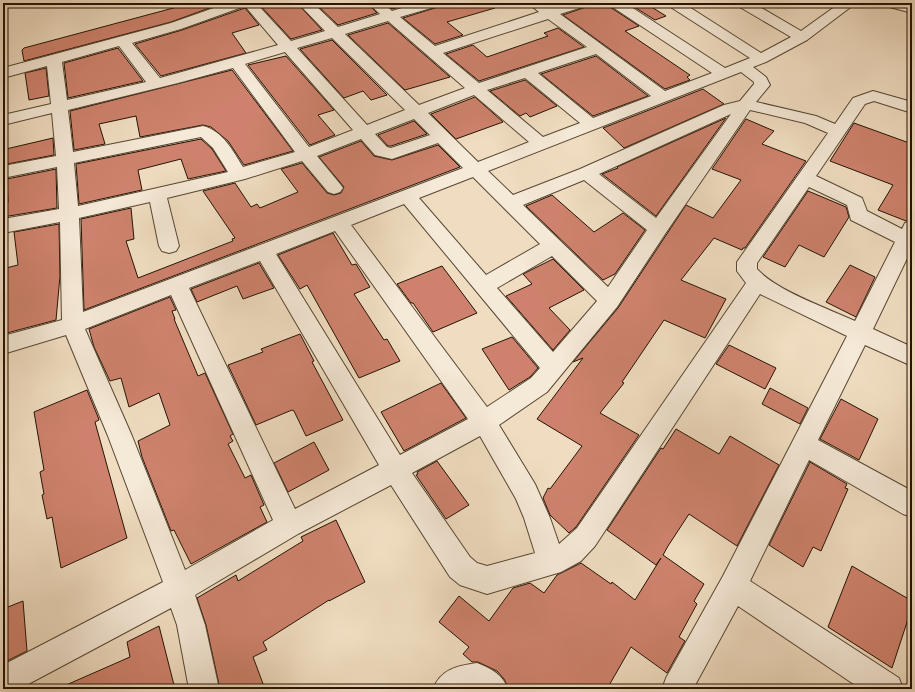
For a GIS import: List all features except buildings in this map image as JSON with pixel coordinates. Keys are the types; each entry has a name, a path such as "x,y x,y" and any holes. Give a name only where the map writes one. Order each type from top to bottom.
{"street":[{"path":"3,73 176,26 241,3"},
{"path":"249,3 381,151 392,154 442,136"},
{"path":"305,3 610,301"},
{"path":"375,3 541,144"},
{"path":"3,120 156,84 236,62 434,3"},
{"path":"535,3 662,96"},
{"path":"433,52 581,3"},
{"path":"616,3 723,73"},
{"path":"674,3 762,59"},
{"path":"743,3 802,37"},
{"path":"3,345 73,326 662,96 762,59 802,37 849,3"},
{"path":"891,3 912,10"},
{"path":"122,40 156,84"},
{"path":"3,226 69,214 239,175 306,154 476,89 598,48"},
{"path":"54,59 65,159 69,214 73,326 120,436 179,589 191,625 204,689"},
{"path":"236,62 306,154 334,188"},
{"path":"3,681 179,589 289,525 343,498 484,422 539,385 610,301 658,229 746,104 762,85 761,80 742,66"},
{"path":"528,72 591,124"},
{"path":"912,108 873,96 859,101 747,262 747,271 758,282 775,293 912,357"},
{"path":"510,203 586,173 730,108 746,104 810,119 838,131"},
{"path":"3,172 204,131 214,139 239,175"},
{"path":"586,173 658,229"},
{"path":"677,689 733,586 909,233 858,215 855,202 805,178"},
{"path":"157,194 169,246"},
{"path":"407,196 554,369"},
{"path":"338,222 484,422 526,492 537,518 551,562"},
{"path":"484,286 554,246"},
{"path":"264,251 395,469 460,567 470,575 488,580 551,562 571,552 586,537 758,282"},
{"path":"177,285 289,525"},
{"path":"804,445 912,505"},
{"path":"733,586 888,689"},
{"path":"448,689 462,680 477,678 493,689"}]}
